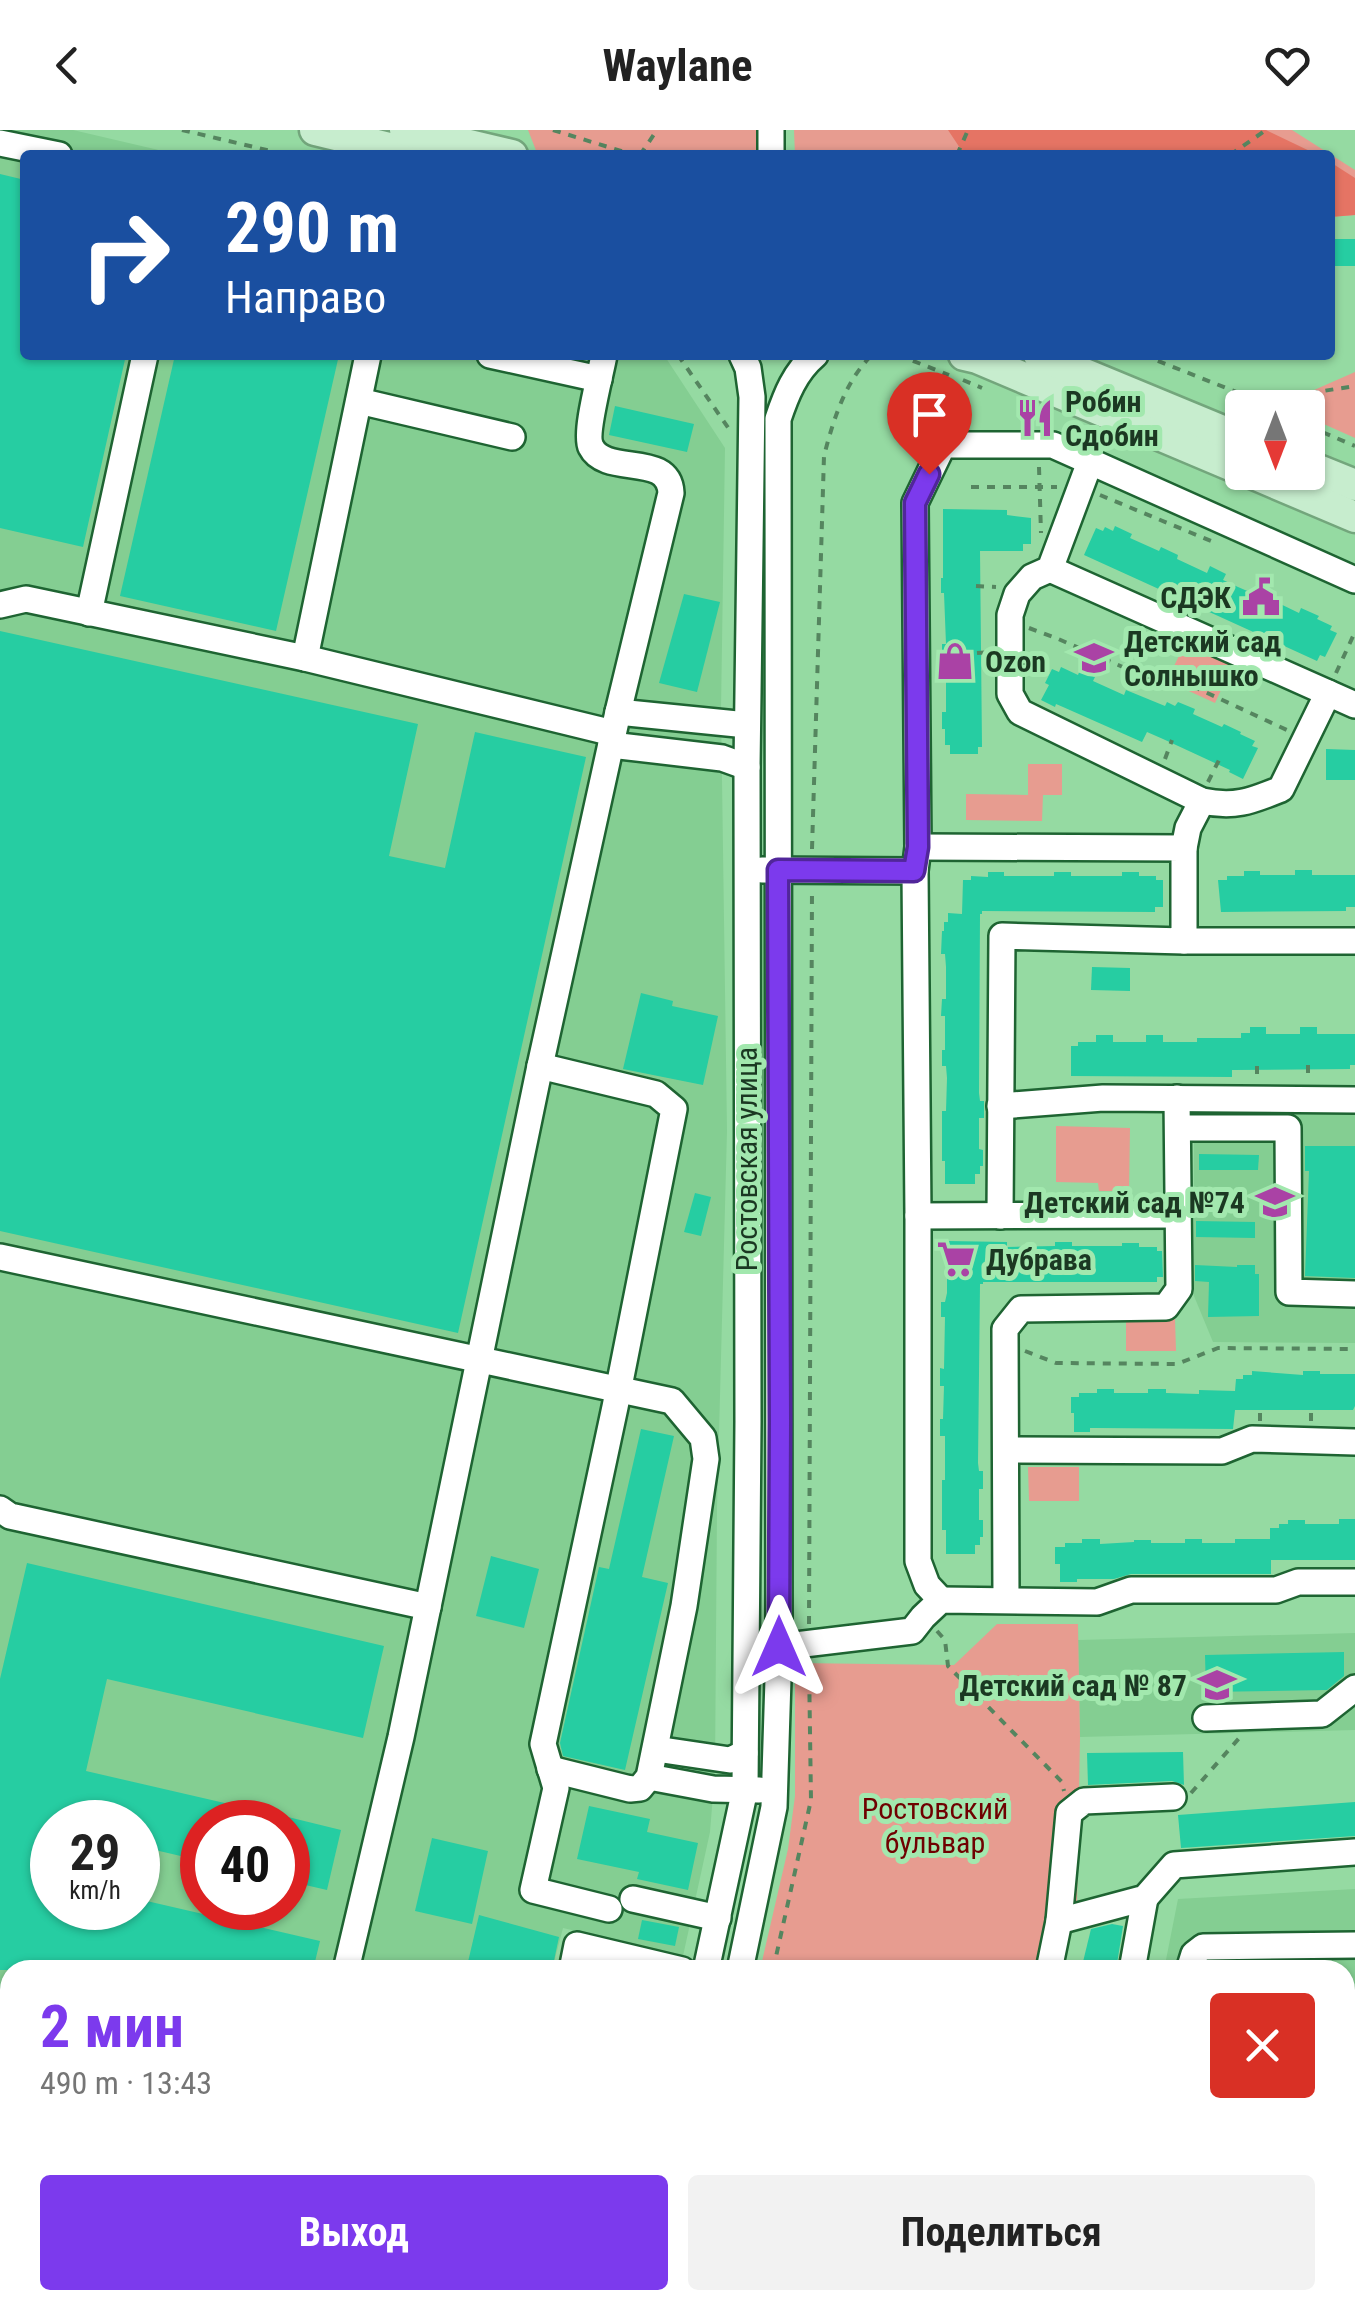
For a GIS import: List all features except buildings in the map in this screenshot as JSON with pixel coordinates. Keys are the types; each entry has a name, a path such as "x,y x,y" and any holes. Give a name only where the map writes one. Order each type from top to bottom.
{"main road":[{"path":"315,130 397,150"},
{"path":"405,130 491,150"},
{"path":"981,360 1225,463"},
{"path":"1051,360 1225,432"},
{"path":"1325,473 1355,485"},
{"path":"1292,490 1355,517"}],"street":[{"path":"0,143 34,150"},
{"path":"88,613 144,360"},
{"path":"305,658 367,360"},
{"path":"348,1960 401,1738 614,730 672,494 671,482 664,473 602,458 591,447 589,431 602,367 537,360"},
{"name":"Ростовская улица","path":"708,1960 745,1789 747,725 752,397 744,360"},
{"name":"Ростовская улица","path":"742,1960 774,1807 779,1647 778,419 798,372 810,360"},
{"path":"359,400 512,437"},
{"path":"932,1609 918,1561 915,503 943,446 1053,446 1355,580"},
{"path":"1090,462 1046,571 1032,577 1017,594 1010,615 1010,694 1020,712 1202,801 1222,805 1245,803 1281,789 1327,692"},
{"path":"1046,571 1355,706"},
{"path":"0,606 26,599 305,658 614,730 747,767"},
{"path":"614,730 747,725"},
{"path":"1184,941 1184,848 1188,828 1202,801"},
{"path":"747,870 812,870 916,859 1184,848"},
{"path":"1000,1216 1002,936 1355,941"},
{"path":"540,1066 656,1094 674,1109 544,1744 556,1788 534,1890 718,1918"},
{"path":"1000,1106 1103,1098 1355,1100"},
{"path":"1006,1600 1006,1329 1021,1309 1166,1307 1179,1290 1177,1098"},
{"path":"1178,1128 1288,1128 1289,1292 1355,1294"},
{"path":"918,1216 1178,1214"},
{"path":"0,1257 672,1400 703,1438 706,1459 684,1606 650,1777 640,1788 630,1789 550,1769"},
{"path":"1006,1450 1222,1451 1252,1440 1355,1442"},
{"path":"0,1509 10,1516 428,1607"},
{"path":"779,1647 912,1631 932,1609 1006,1600 1098,1602 1131,1590 1276,1590 1298,1582 1355,1582"},
{"path":"1206,1718 1322,1714 1355,1688"},
{"path":"656,1749 730,1760 745,1752"},
{"path":"650,1777 713,1789 774,1790"},
{"path":"1052,1960 1060,1922 1069,1813 1084,1801 1173,1797"},
{"path":"1134,1960 1145,1898 1174,1865 1355,1852"},
{"path":"1060,1922 1145,1898"},
{"path":"574,1960 577,1945 640,1960"},
{"path":"1192,1960 1203,1947 1355,1945"}],"path":[{"path":"182,130 267,150"},
{"path":"552,130 621,150"},
{"path":"1237,150 1266,130"},
{"path":"775,1960 811,1800 812,870 824,456 845,394 867,360"},
{"path":"911,360 988,390"},
{"path":"1154,360 1229,390"},
{"path":"1325,391 1355,386"},
{"path":"1325,433 1355,446"},
{"path":"1039,458 1046,571"},
{"path":"972,487 1081,488 1216,543"},
{"path":"1010,622 1156,681 1175,678 1306,739"},
{"path":"1327,692 1355,632"},
{"path":"1006,1345 1056,1363 1177,1364 1218,1348 1355,1349"},
{"path":"932,1609 946,1640 948,1666 1062,1782 1069,1813"},
{"path":"1173,1797 1189,1796 1258,1716"}],"shaded area":[{"path":"0,130 73,130 159,150 20,150 20,360 667,360 725,448 721,709 727,1131 715,1770 710,1832 683,1956 563,1928 555,1960 0,1960"},
{"path":"948,130 1266,130 1308,150 959,150"},
{"path":"1335,165 1355,178 1355,215 1335,217"},
{"name":"Детский сад №74","path":"1194,1106 1355,1108 1355,1343 1213,1342 1194,1296"},
{"name":"Детский сад № 87","path":"1355,1633 1355,1730 1080,1737 1078,1640"},
{"path":"1355,1889 1355,1960 1166,1960 1178,1899"}],"green space":[{"path":"528,130 764,130 764,150 536,150"},
{"path":"794,130 1292,130 1324,150 795,150"},
{"path":"1335,157 1355,170 1355,215 1335,217"},
{"path":"1355,372 1355,438 1325,425 1325,390 1314,390"},
{"path":"1185,643 1233,664 1215,703 1167,681"},
{"path":"1028,764 1062,764 1062,795 1043,795 1042,821 966,820 966,794 1028,795"},
{"path":"1056,1126 1130,1128 1129,1191 1099,1191 1098,1183 1056,1182"},
{"path":"1126,1319 1175,1319 1176,1351 1126,1351"},
{"path":"1028,1467 1079,1467 1079,1501 1029,1501"},
{"name":"Ростовский бульвар","path":"997,1624 1078,1624 1077,1906 1046,1960 762,1960 788,1849 795,1796 795,1663 954,1665"}],"place":[{"name":"Робин Сдобин","path":"1035,418"},
{"name":"СДЭК","path":"1261,597"},
{"name":"Детский сад Солнышко","path":"1094,658"},
{"name":"Ozon","path":"955,661"},
{"name":"Детский сад №74","path":"1275,1202"},
{"name":"Дубрава","path":"956,1259"},
{"name":"Детский сад № 87","path":"1217,1685"}],"route":[{"path":"779,1647 778,870 914,871 918,847 915,503 929,474"}]}
